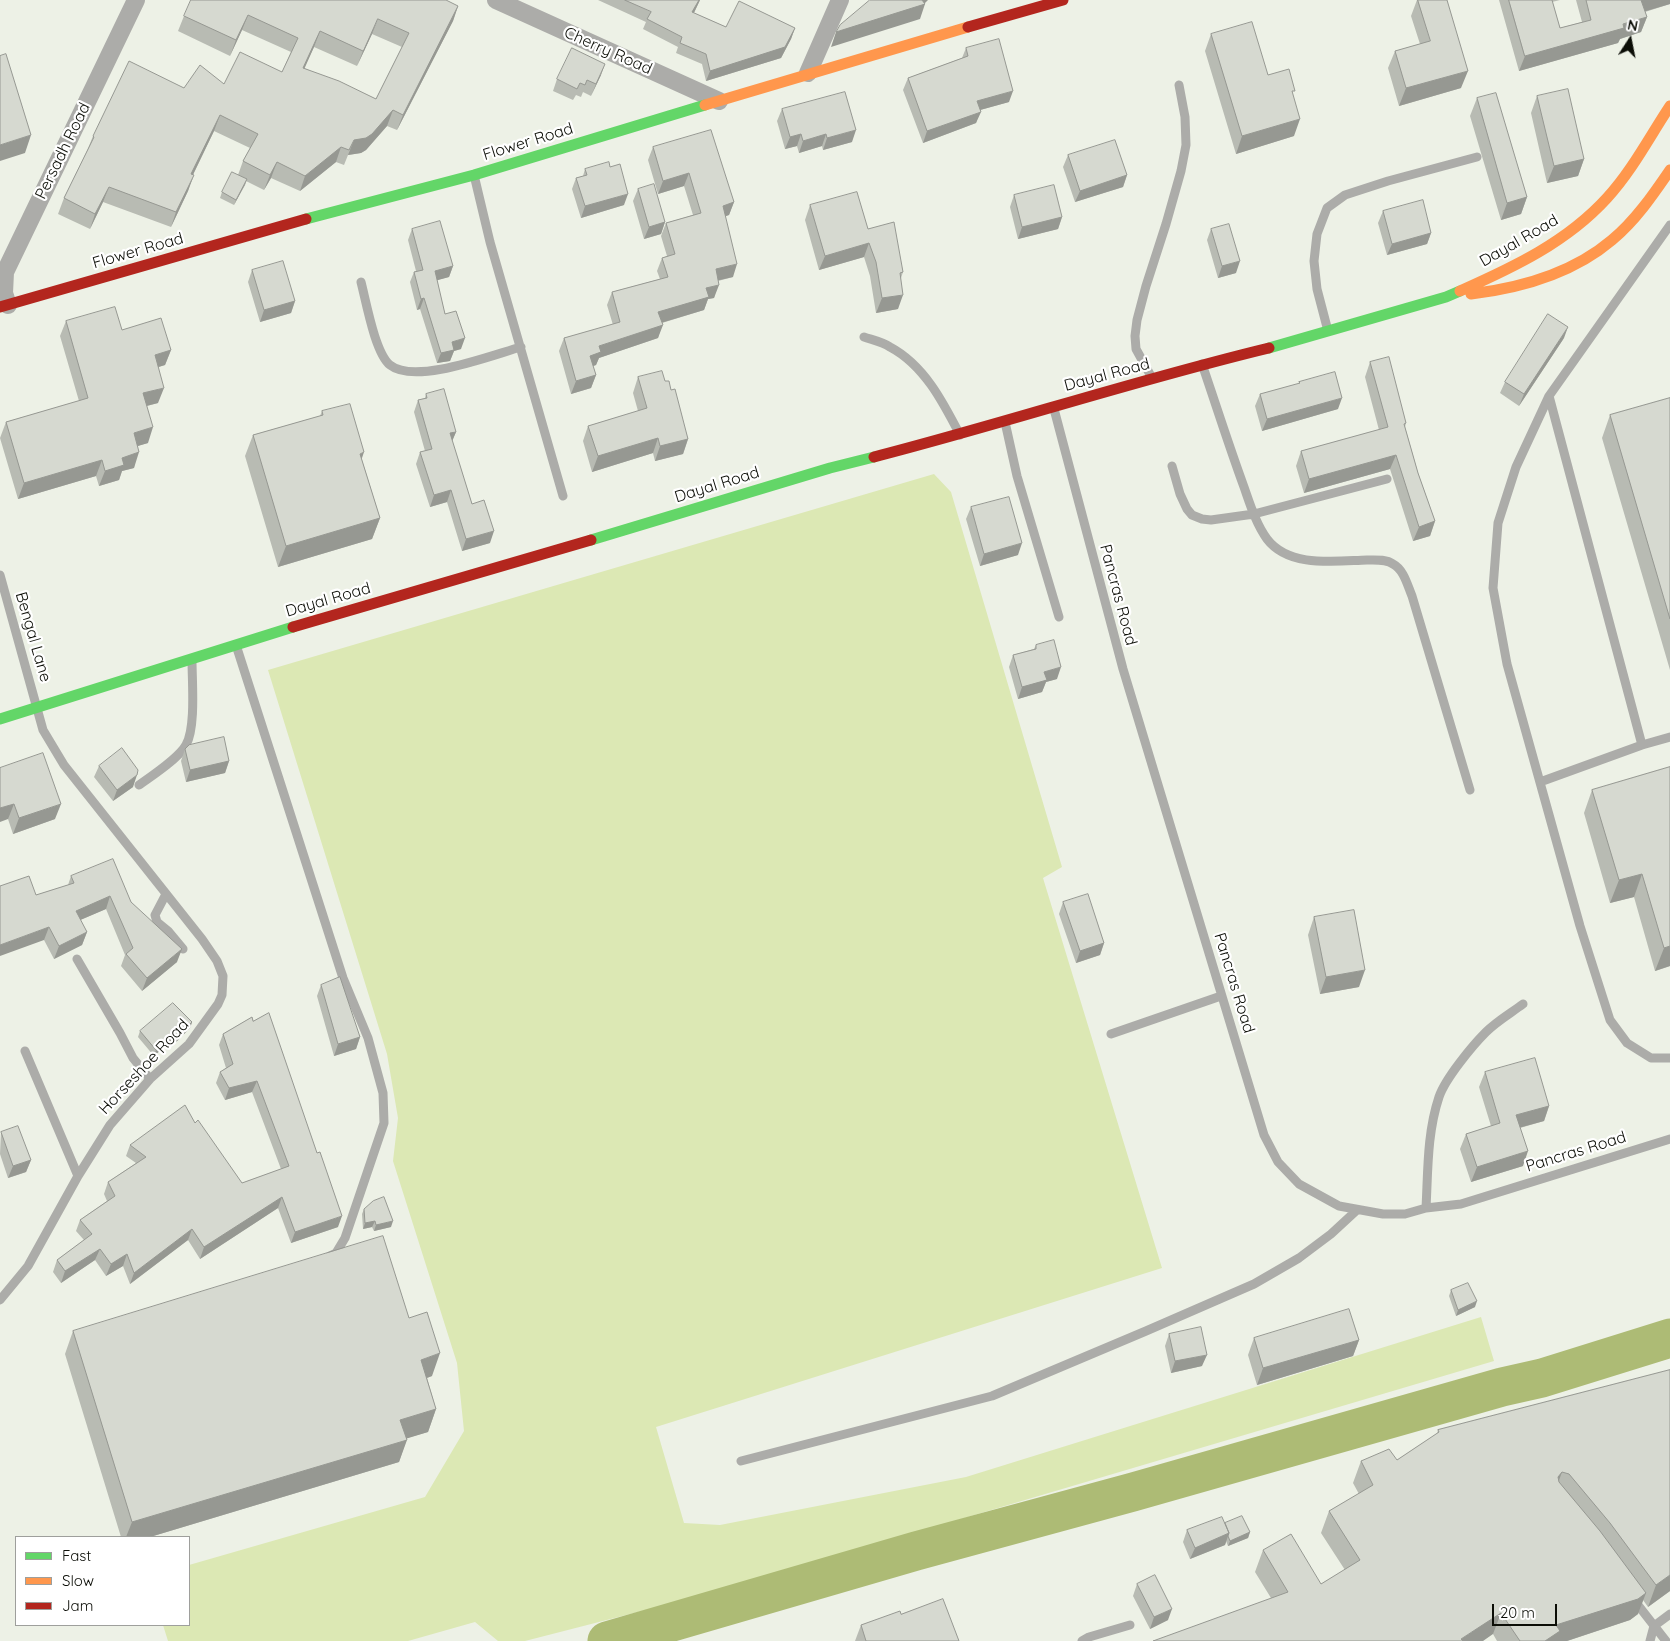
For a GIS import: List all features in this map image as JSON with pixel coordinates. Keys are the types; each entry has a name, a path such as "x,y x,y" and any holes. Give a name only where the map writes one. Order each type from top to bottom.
{"street":[{"name":"Persadh Road","path":"4,306 5,272 136,0"},
{"name":"Cherry Road","path":"496,0 719,101"},
{"path":"808,73 840,0"},
{"name":"Flower Road","path":"4,306 352,206 474,175 808,73 1063,0"},
{"name":"Dayal Road","path":"0,719 236,644 830,468 960,435 1153,380 1202,364 1328,331 1446,297 1510,268 1551,245 1581,223 1608,198 1670,106"},
{"name":"Dayal Road","path":"1446,297 1498,291 1545,278 1586,258 1613,240 1641,209 1670,170"}],"lane":[{"path":"1153,380 1136,349 1135,336 1146,286 1166,224 1181,171 1186,145 1185,117 1179,85"},
{"path":"1328,331 1317,289 1314,261 1317,234 1328,208 1345,195 1476,157"},
{"path":"474,175 490,242 563,496"},
{"path":"1670,225 1549,396 1516,467 1498,523 1493,588 1507,664 1580,926 1610,1020 1627,1043 1651,1058 1670,1058"},
{"path":"361,282 378,348 390,365 402,370 417,373 456,366 520,347"},
{"path":"864,338 890,346 909,360 941,399 960,435"},
{"path":"1202,364 1254,514 1267,539 1281,551 1292,556 1332,562 1379,560 1391,562 1400,570 1412,596 1470,790"},
{"path":"1549,396 1642,745"},
{"name":"Pancras Road","path":"1054,407 1080,512 1123,669 1264,1135 1278,1162 1299,1184 1338,1206 1383,1214 1405,1214 1426,1208 1460,1204 1670,1139"},
{"path":"1005,422 1017,476 1059,617"},
{"path":"1172,466 1180,494 1187,509 1192,515 1211,520 1254,514 1387,479"},
{"name":"Bengal Lane","path":"0,574 37,708"},
{"path":"236,644 344,978 368,1038 384,1093 384,1123 345,1238 336,1253 321,1262"},
{"path":"139,785 174,758 186,745 192,726 192,658"},
{"name":"Horseshoe Road","path":"0,1300 28,1266 78,1176 110,1125 150,1079 189,1044 218,1004 222,995 223,984 223,976 217,960 202,939 64,765 44,730 37,708"},
{"path":"1540,782 1642,745 1670,738"},
{"path":"166,894 155,915 157,922 168,930 183,949"},
{"path":"77,958 133,1058 150,1079"},
{"path":"1111,1034 1222,996"},
{"path":"1426,1208 1429,1148 1432,1122 1439,1095 1449,1076 1487,1031 1523,1004"},
{"path":"25,1051 78,1176"},
{"path":"741,1461 992,1396 1146,1332 1254,1284 1300,1258 1331,1234 1357,1210"},
{"path":"1631,1596 1666,1641"},
{"path":"1650,1641 1654,1626 1670,1614"},
{"path":"1082,1641 1089,1637 1130,1625"}],"green space":[{"path":"934,474 951,492 1062,867 1043,878 1162,1268 656,1427 684,1523 720,1525 966,1477 1481,1317 1494,1361 708,1594 525,1641 498,1641 475,1622 408,1641 168,1641 163,1626 190,1626 190,1565 425,1497 464,1431 457,1363 393,1161 398,1118 387,1054 268,670"}],"building":[{"path":"191,0 446,0 458,6 403,115 393,110 372,134 366,138 354,140 349,150 341,147 305,176 277,162 270,175 243,161 258,134 220,115 191,174 194,175 176,212 109,187 95,214 64,198 129,61 184,88 200,65 224,84 240,52 282,72 298,38 248,15 236,40 184,16","holes":["378,19 409,33 376,99 339,81 303,68 320,31 363,51"]},
{"path":"625,0 699,0 692,12 726,27 739,1 795,28 785,47 710,71 706,54 680,43 682,37 647,19 651,12"},
{"path":"870,0 922,0 925,4 836,32 840,25"},
{"path":"1418,0 1447,0 1468,71 1406,88 1395,51 1430,41"},
{"path":"1509,0 1552,0 1560,28 1591,20 1586,0 1641,0 1647,17 1623,24 1624,28 1525,56"},
{"path":"1252,22 1268,75 1289,69 1295,91 1292,91 1300,119 1242,136 1211,34"},
{"path":"999,39 1013,91 977,101 981,112 927,131 908,78 968,56 966,48"},
{"path":"572,48 605,64 596,84 587,80 585,85 580,83 577,89 557,79"},
{"path":"6,54 31,135 0,145 0,56"},
{"path":"1568,89 1584,159 1554,166 1537,96"},
{"path":"845,92 856,130 827,138 826,134 803,141 801,134 790,137 782,109"},
{"path":"1496,93 1527,197 1507,203 1477,98"},
{"path":"711,130 734,202 723,206 737,264 716,269 719,285 706,288 709,297 658,312 663,325 599,346 601,352 590,356 596,375 576,381 564,338 620,322 612,292 668,277 662,258 675,254 666,223 701,213 689,173 663,181 653,147"},
{"path":"1115,140 1127,175 1080,191 1068,155"},
{"path":"609,162 610,167 620,164 628,194 585,206 576,178 587,175 585,169"},
{"path":"232,172 247,179 236,200 222,192"},
{"path":"654,184 665,222 649,227 638,189"},
{"path":"1054,185 1062,217 1022,227 1014,195"},
{"path":"857,192 868,229 894,222 903,272 900,273 903,295 882,298 876,262 869,243 825,256 810,205"},
{"path":"1423,200 1431,233 1392,244 1383,211"},
{"path":"440,221 453,266 435,271 445,314 456,311 465,338 452,342 454,350 441,353 424,298 421,299 414,272 423,270 412,229"},
{"path":"1229,224 1240,261 1222,266 1211,229"},
{"path":"283,261 295,301 264,310 252,270"},
{"path":"115,307 122,330 161,318 171,350 155,355 164,388 143,393 153,427 134,433 139,452 122,458 124,465 105,471 102,460 24,483 6,422 88,398 66,321"},
{"path":"1548,314 1568,327 1524,394 1505,382"},
{"path":"1389,357 1406,423 1404,424 1418,473 1435,521 1419,527 1396,455 1309,479 1301,451 1388,427 1370,362"},
{"path":"662,371 665,381 669,381 671,390 675,389 688,439 660,446 658,438 598,456 588,426 647,408 638,377"},
{"path":"1335,372 1342,398 1267,419 1260,394"},
{"path":"444,389 456,432 450,433 472,504 484,500 494,531 466,539 451,490 434,495 420,452 432,449 418,400 427,398 426,394"},
{"path":"1670,398 1670,619 1610,415"},
{"path":"350,404 364,452 360,454 380,518 286,546 253,435 323,415 322,411"},
{"path":"1009,497 1022,543 984,554 971,507"},
{"path":"1054,640 1061,667 1044,672 1047,680 1022,687 1013,655 1036,649 1036,645"},
{"path":"224,737 229,761 190,770 185,749 189,745"},
{"path":"122,748 138,770 137,775 117,790 99,766"},
{"path":"43,753 61,804 19,818 14,804 0,808 0,768"},
{"path":"1670,767 1670,946 1664,948 1642,874 1619,880 1592,790"},
{"path":"113,859 131,902 182,949 147,978 126,954 133,948 110,896 76,911 87,932 59,946 49,927 0,945 0,886 29,876 36,895 74,883 71,876"},
{"path":"1088,894 1104,943 1080,951 1063,902"},
{"path":"1354,910 1365,970 1326,977 1314,917"},
{"path":"340,977 360,1037 338,1044 321,985"},
{"path":"173,1003 192,1022 177,1037 174,1034 156,1050 140,1031"},
{"path":"269,1013 317,1153 320,1152 342,1216 295,1232 282,1197 204,1247 192,1229 134,1273 127,1254 111,1264 100,1249 65,1271 57,1260 92,1234 80,1220 115,1196 108,1182 146,1157 130,1145 185,1105 195,1123 198,1120 242,1183 289,1166 257,1081 229,1088 220,1072 233,1064 223,1034 252,1017 253,1021"},
{"path":"1535,1058 1549,1106 1516,1115 1528,1151 1477,1167 1466,1134 1500,1123 1485,1072"},
{"path":"18,1126 31,1160 13,1166 1,1132"},
{"path":"384,1197 393,1221 376,1225 375,1221 365,1223 364,1209 373,1201"},
{"path":"383,1236 409,1318 427,1312 440,1353 421,1360 436,1409 400,1420 407,1440 132,1522 73,1331"},
{"path":"1468,1283 1477,1301 1458,1310 1451,1290"},
{"path":"1349,1309 1359,1340 1263,1368 1254,1338"},
{"path":"1201,1327 1207,1355 1175,1361 1169,1334"},
{"path":"1670,1370 1670,1575 1656,1585 1610,1523 1569,1474 1562,1472 1558,1477 1559,1482 1600,1531 1646,1593 1638,1599 1556,1625 1560,1631 1545,1641 1520,1641 1501,1613 1461,1639 1463,1641 1153,1641 1288,1592 1263,1550 1291,1534 1321,1584 1360,1560 1329,1511 1373,1485 1361,1461 1389,1449 1397,1460 1439,1432 1438,1430"},
{"path":"1242,1516 1250,1532 1230,1541 1225,1523"},
{"path":"1222,1517 1229,1533 1195,1548 1187,1530"},
{"path":"1155,1575 1172,1609 1154,1617 1137,1584"},
{"path":"943,1599 959,1641 866,1641 861,1625 900,1611 901,1614"}],"waterway":[{"path":"607,1641 916,1551 1133,1492 1502,1387 1542,1378 1670,1338"}],"traffic: fast":[{"path":"306,219 474,175 705,105"},
{"path":"1269,348 1446,297 1460,291"},
{"path":"591,540 830,468 874,457"},
{"path":"0,719 293,627"}],"traffic: slow":[{"path":"705,105 968,27"},
{"path":"1460,291 1500,273 1539,252 1575,228 1591,214 1625,176 1670,106"},
{"path":"1471,294 1508,288 1545,278 1597,252 1628,225 1670,170"}],"traffic: jam":[{"path":"968,27 1063,0"},
{"path":"0,307 306,219"},
{"path":"874,457 1219,360 1269,348"},
{"path":"293,627 591,540"}]}
